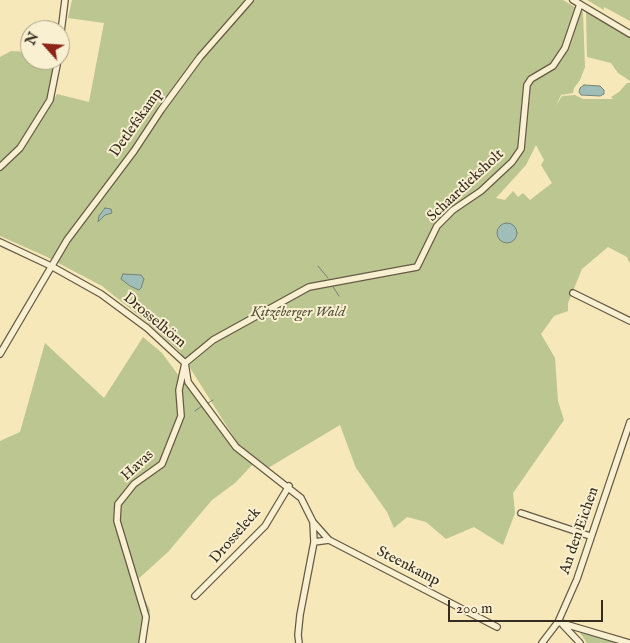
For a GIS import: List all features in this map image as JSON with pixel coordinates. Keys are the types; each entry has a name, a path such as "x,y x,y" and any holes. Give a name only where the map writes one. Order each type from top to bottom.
{"street":[{"path":"62,20 65,0"},
{"name":"Detlefskamp","path":"0,354 67,240 134,151 200,57 250,0"},
{"path":"573,0 630,34"},
{"name":"Schaardieksholt","path":"184,363 213,340 309,287 417,267 437,226 453,210 481,192 512,162 521,149 527,86 531,79 553,66 565,48 580,4"},
{"path":"0,167 20,148 50,100 56,70"},
{"name":"Drosselhörn","path":"0,242 51,266 101,294 147,328 184,363 188,382 236,446 289,486 301,498 313,522 314,542 300,615 299,643"},
{"path":"574,294 630,321"},
{"name":"Havas","path":"142,643 146,617 117,521 118,504 134,484 162,464 181,416 179,390 184,363"},
{"name":"An den Eichen","path":"542,643 561,623 630,422"},
{"name":"Drosseleck","path":"195,596 265,526 289,486"},
{"path":"521,513 590,536"},
{"name":"Steenkamp","path":"313,522 329,540 497,627"},
{"path":"314,542 329,540"},
{"path":"561,623 580,643"},
{"path":"561,623 629,643"}],"green space":[{"name":"Kitzeberger Wald","path":"72,0 563,0 583,12 585,67 573,93 561,95 556,106 562,96 575,95 583,99 613,99 611,97 619,92 627,83 630,83 630,264 627,257 608,247 582,269 568,303 568,311 554,316 541,334 555,358 558,401 564,420 513,493 515,513 503,545 474,527 446,539 426,522 407,517 394,528 387,512 356,468 340,425 268,468 238,444 180,352 148,323 102,286 45,256 0,236 0,57 11,51 20,51 20,70 53,70 51,104 57,94 89,102 104,23 68,18","holes":["536,145 544,160 541,165 552,183 530,200 523,193 518,197 513,191 505,200 496,198 526,165"]},
{"path":"587,0 630,0 630,21 604,7 604,10"},
{"path":"586,12 630,38 630,81 618,73 611,63 587,57"},
{"path":"143,337 162,353 232,448 253,464 235,483 212,500 168,552 136,581 150,610 146,643 0,643 0,441 20,432 45,343 104,398"},
{"path":"578,630 622,643 587,643"}],"water":[{"path":"584,85 600,86 604,90 604,94 600,96 581,95 579,92 580,88"},
{"path":"105,208 111,209 112,213 105,215 98,222 99,216"},
{"path":"503,223 511,223 517,229 517,237 511,243 503,243 497,237 497,229"},
{"path":"123,274 141,275 144,279 141,288 139,290 130,286 121,279"}],"waterway":[{"path":"318,266 328,278"},
{"path":"333,287 339,296"},
{"path":"208,403 213,400"},
{"path":"195,411 202,406"}]}
